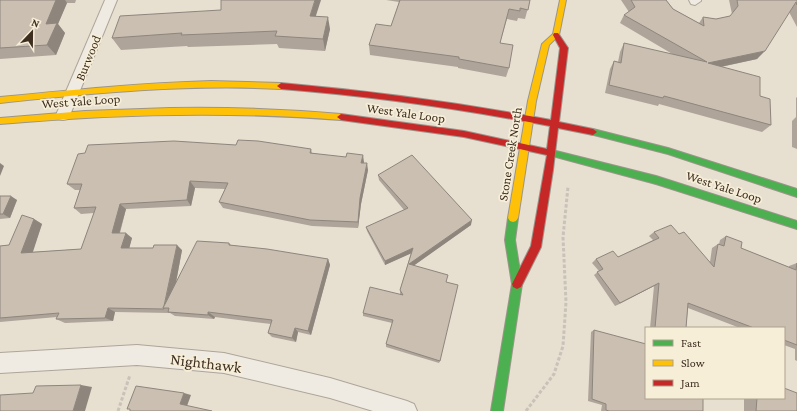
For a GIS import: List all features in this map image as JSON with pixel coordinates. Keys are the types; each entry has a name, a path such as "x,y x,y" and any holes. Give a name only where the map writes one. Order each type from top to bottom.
{"main road":[{"name":"Stone Creek North","path":"517,284 510,240 528,118 546,44 556,35 563,0"},
{"name":"Stone Creek North","path":"496,411 517,284 536,247 564,48 556,35"},
{"name":"West Yale Loop","path":"0,100 74,91 187,86 267,85 435,102 528,118 692,158 797,193"},
{"name":"West Yale Loop","path":"0,121 129,111 197,110 281,112 414,126 524,146 641,174 730,201 797,225"}],"street":[{"name":"Burwood","path":"63,115 111,0"},
{"name":"Nighthawk","path":"0,363 137,355 224,363 330,388 407,411"}],"path":[{"path":"526,411 548,386 560,361 564,333 565,289 563,243 569,181"},
{"path":"118,411 137,355"}],"building":[{"path":"0,0 56,0 46,24 57,23 47,45 0,48"},
{"path":"221,0 315,0 310,16 328,17 323,39 275,36 277,31 181,35 182,33 112,38 120,16 221,10"},
{"path":"400,0 530,0 528,10 520,8 520,11 509,9 500,43 513,45 509,68 459,59 459,57 369,45 376,24 391,26"},
{"path":"631,0 666,0 673,9 704,26 703,17 716,19 730,16 738,6 737,0 797,0 797,5 796,2 765,51 708,63 760,77 760,96 770,99 771,125 664,96 663,98 609,85 614,61 621,63 624,43 707,62 624,15 635,7"},
{"path":"238,140 258,141 311,149 310,153 346,157 347,153 363,155 361,163 367,163 360,198 358,222 310,220 219,202 228,183 190,181 187,200 120,204 112,233 126,233 121,248 153,248 154,245 177,245 164,309 108,308 105,318 56,319 59,313 0,318 0,246 9,245 22,215 34,219 21,253 81,249 96,207 74,208 82,184 67,184 78,154 85,153 88,145 174,141 236,145"},
{"path":"412,155 472,220 409,264 448,275 446,282 458,285 440,361 386,344 393,320 363,313 370,287 403,295 400,290 413,248 385,261 366,227 408,208 378,175"},
{"path":"0,196 11,196 3,214 0,214"},
{"path":"671,225 679,234 684,232 714,267 718,244 724,246 726,236 742,242 741,248 796,270 797,263 797,345 785,340 785,327 751,327 688,303 686,327 655,327 659,283 620,303 597,272 603,269 596,259 613,251 618,257 659,238 654,232"},
{"path":"197,241 229,243 229,245 267,249 328,259 308,331 295,328 292,338 268,333 272,320 208,312 208,315 168,312 169,308 163,308"},
{"path":"594,330 645,344 645,399 703,399 703,411 609,411 606,410 606,404 592,399"},
{"path":"81,385 73,411 0,411 0,395 33,393 36,386"},
{"path":"136,386 184,393 180,404 212,411 130,411 130,409 127,409"},
{"path":"785,388 797,393 797,411 756,411 757,399 785,399"}],"traffic: fast":[{"path":"593,132 668,151 797,193"},
{"path":"548,152 656,180 797,225"},
{"path":"497,411 517,284 510,240 513,218"}],"traffic: slow":[{"path":"513,218 532,101 546,44 556,35 563,0"},
{"path":"0,100 105,89 176,85 246,84 281,86"},
{"path":"0,121 85,114 170,111 256,111 341,117"}],"traffic: jam":[{"path":"517,284 536,247 549,170 564,48 556,35"},
{"path":"281,86 360,93 438,103 516,116 593,132"},
{"path":"341,117 464,134 548,152"}]}
